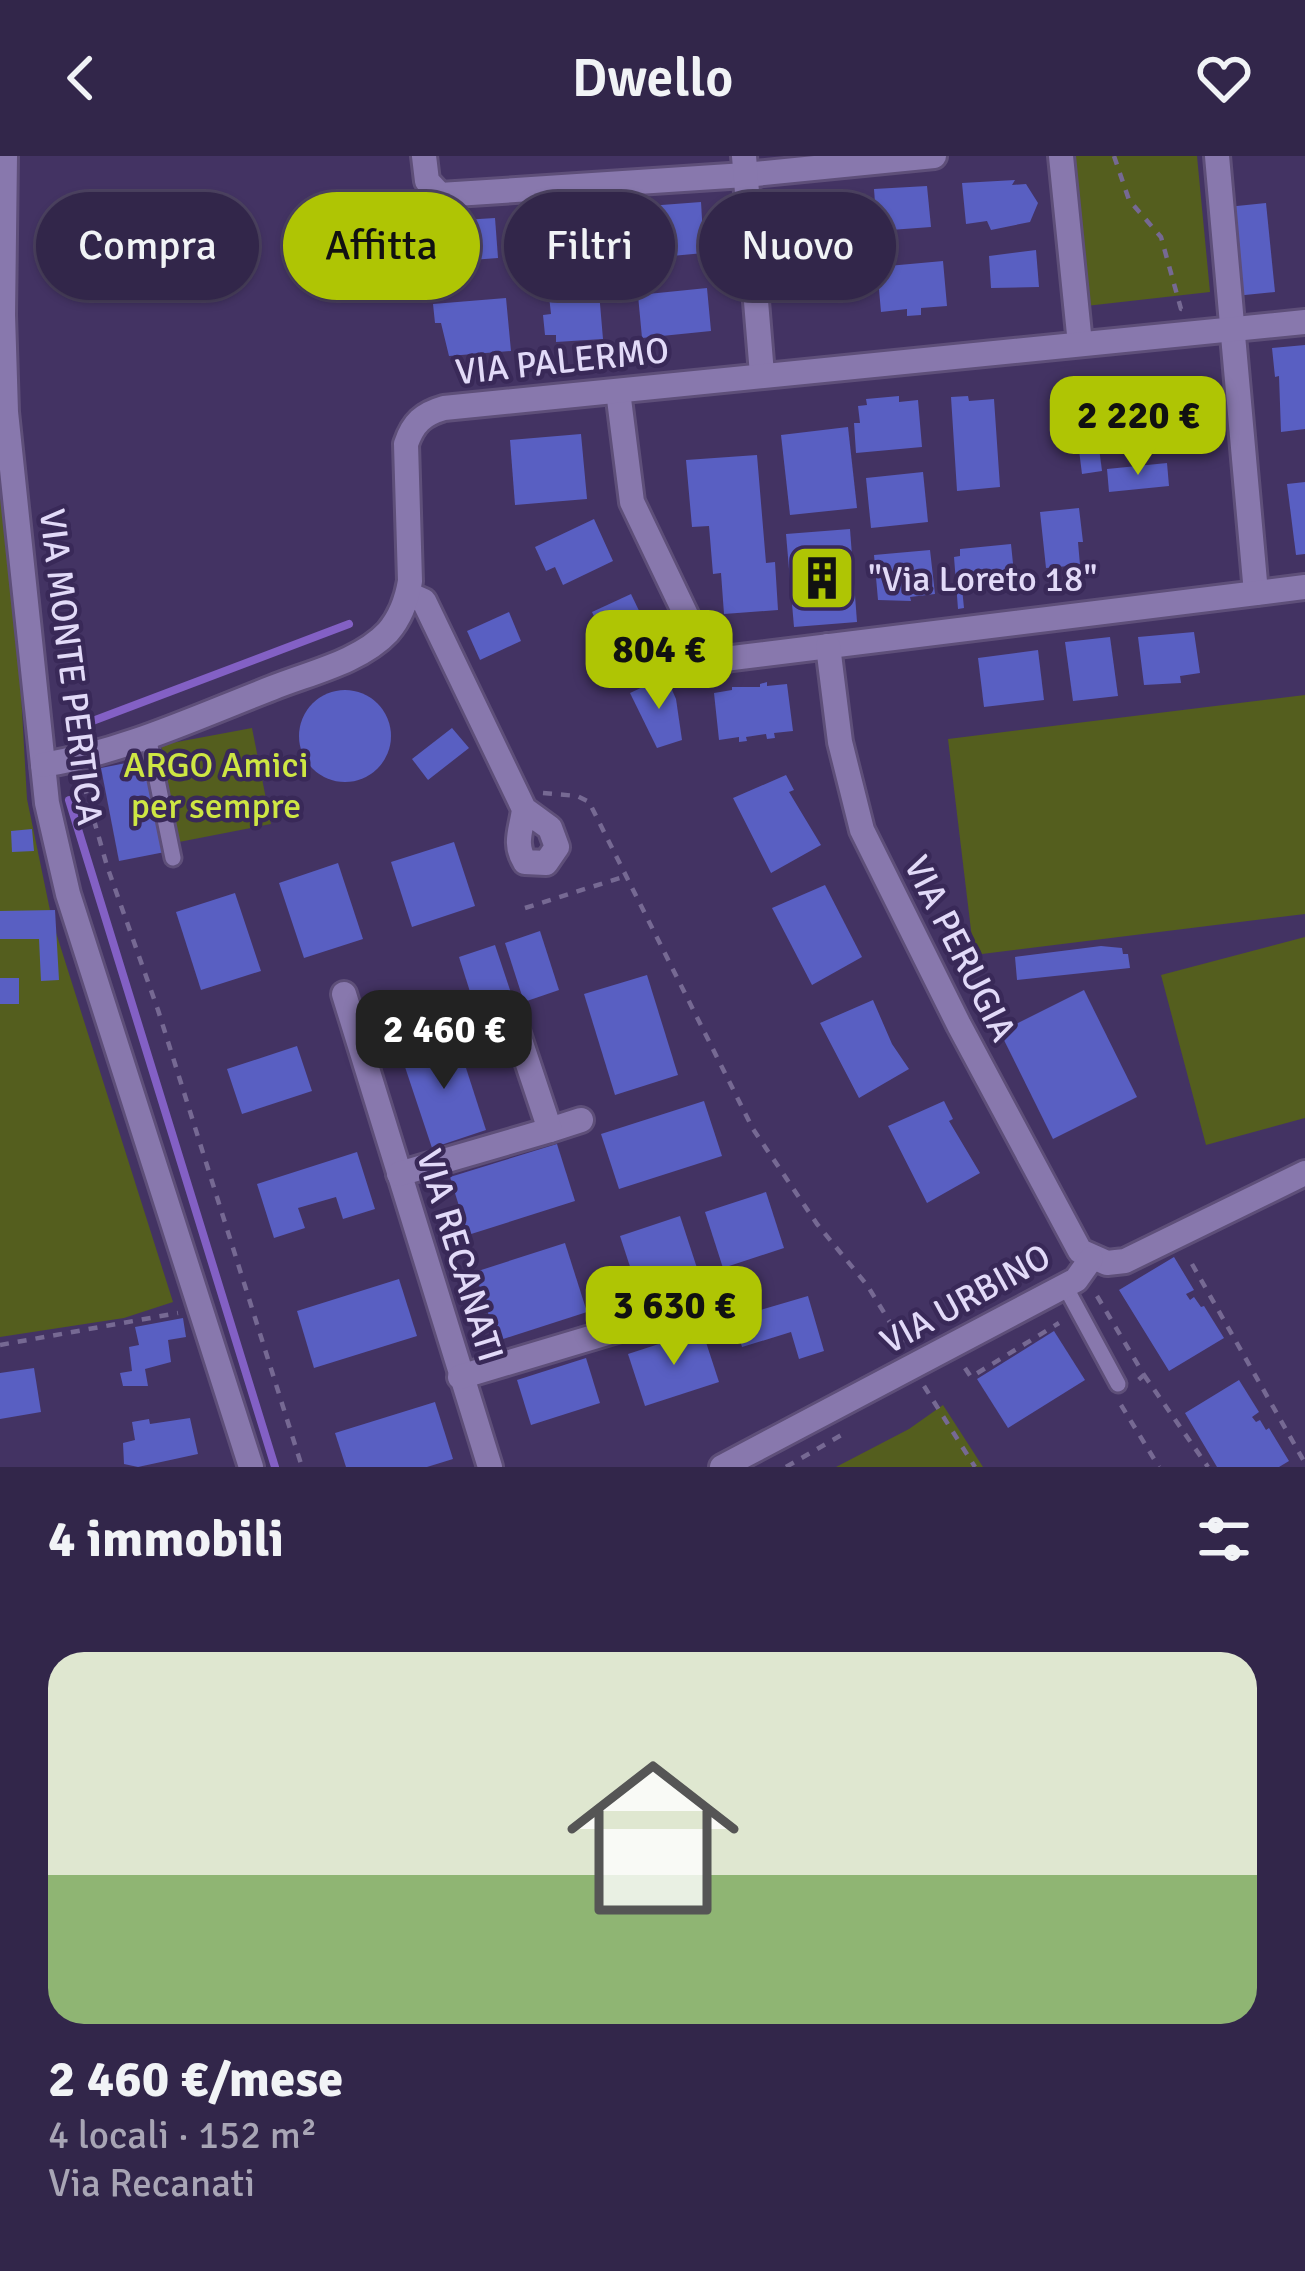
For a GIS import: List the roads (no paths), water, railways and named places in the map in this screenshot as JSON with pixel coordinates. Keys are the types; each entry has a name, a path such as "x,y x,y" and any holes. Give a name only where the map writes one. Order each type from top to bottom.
{"street":[{"name":"VIA MONTE PERTICA","path":"5,156 2,315 8,524 47,803 68,894 251,1467"},
{"path":"424,156 427,181 440,195 745,165 934,156"},
{"path":"1061,156 1080,344"},
{"path":"1216,156 1256,592"},
{"path":"745,165 762,374"},
{"name":"VIA PALERMO","path":"408,594 406,444 411,428 426,414 444,408 1305,322"},
{"path":"618,392 632,502 708,662 1305,586"},
{"path":"44,765 148,736 355,656 387,633 408,594 424,601 529,799"},
{"name":"VIA PERUGIA","path":"827,646 846,775 862,830 1074,1244 1091,1259"},
{"name":"VIA RECANATI","path":"344,994 490,1467"},
{"path":"517,1030 550,1130"},
{"path":"399,1174 581,1120"},
{"name":"VIA URBINO","path":"722,1467 913,1378 952,1346 1065,1286 1084,1273 1091,1259 1125,1261 1305,1173"},
{"path":"460,1377 744,1292"}],"lane":[{"path":"148,736 172,858"},
{"path":"1065,1286 1118,1384"}],"waterway":[{"path":"70,738 82,725 349,624"},
{"path":"69,800 275,1467"}],"place":[{"name":"\"Via Loreto 18\"","path":"822,578"}],"park label":[{"name":"ARGO Amici per sempre","path":"216,784"}]}
